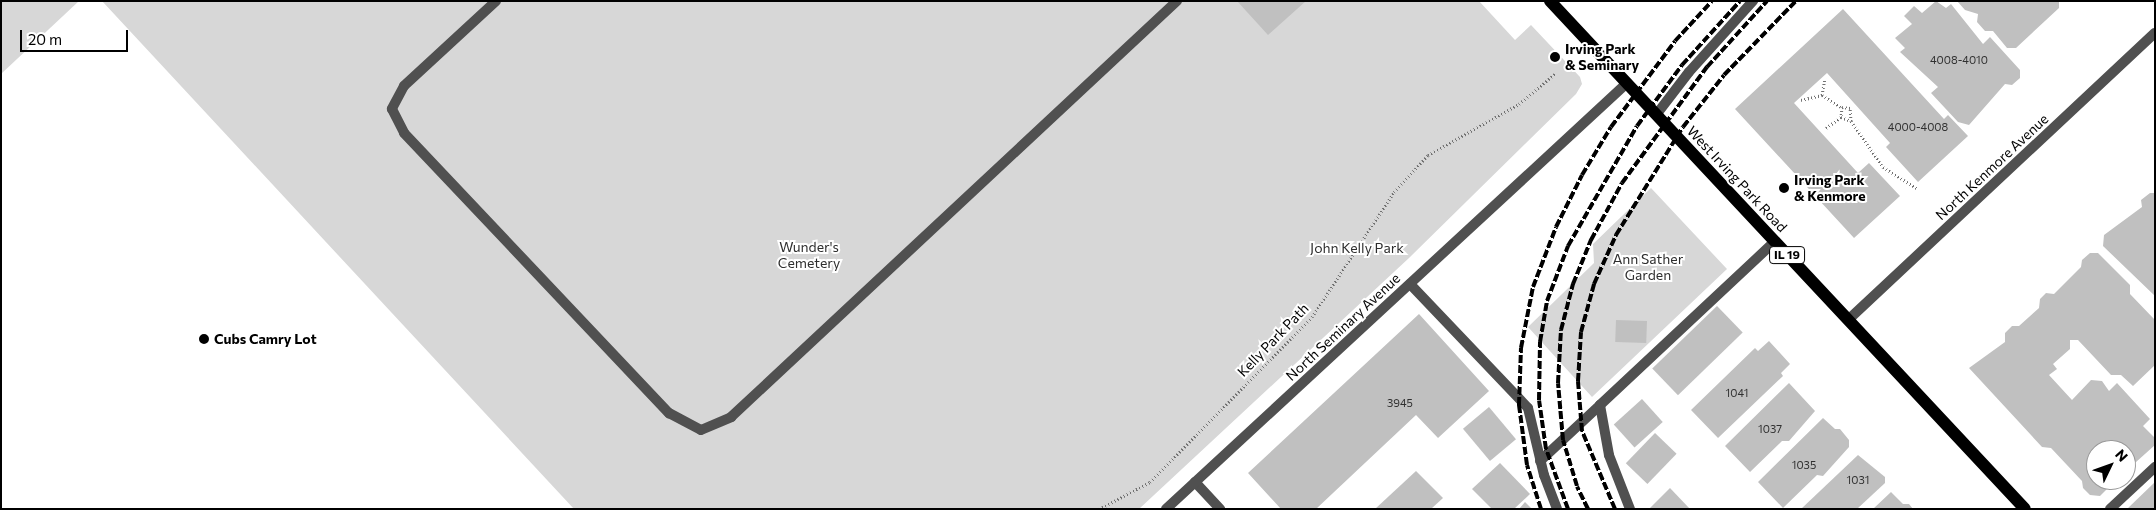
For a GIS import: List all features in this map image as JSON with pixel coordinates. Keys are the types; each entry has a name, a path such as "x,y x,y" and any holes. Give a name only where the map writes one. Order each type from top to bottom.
{"main road":[{"name":"West Irving Park Road","path":"1550,1 2025,509"}],"street":[{"path":"496,1 404,86 392,109 404,133 670,413 701,430 731,417 1177,1"},
{"path":"1656,115 1689,72 1753,1"},
{"name":"North Kenmore Avenue","path":"1848,320 2155,33"},
{"name":"North Seminary Avenue","path":"1166,509 1627,83"},
{"path":"1540,461 1775,241"},
{"path":"1410,284 1528,408 1540,461 1557,509"},
{"path":"1600,404 1609,455 1630,509"},
{"path":"2110,509 2155,467"},
{"path":"1195,482 1220,509"}],"path":[{"name":"Kelly Park Path","path":"1099,509 1150,482 1312,317 1394,192 1428,155 1519,104 1556,73"},
{"path":"1822,95 1825,78"},
{"path":"1801,100 1822,95 1842,107 1850,108 1850,122"},
{"path":"1826,128 1841,117 1842,107"},
{"path":"1841,117 1850,122 1883,167 1917,188"},
{"path":"1201,429 1206,435"}],"green space":[{"path":"1,1 79,1 1,74"},
{"name":"Wunder's Cemetery","path":"102,1 1479,1 1515,40 1531,25 1580,77 1582,84 1576,94 1409,258 1139,509 574,509"},
{"name":"Ann Sather Garden","path":"1651,188 1727,269 1592,397 1528,327 1594,263 1593,244"}],"building":[{"path":"1237,1 1306,1 1268,35"},
{"path":"1936,1 1946,8 1951,4 1983,44 1990,37 2020,70 2020,78 2012,85 2005,84 1969,125 1958,122 1931,93 1938,87 1900,52 1905,48 1895,38 1912,24 1904,16 1914,6 1922,13"},
{"path":"1957,1 2059,1 2059,8 2016,48 2007,48 1993,31 1985,31 1977,22 1978,14 1965,10"},
{"path":"1843,9 1944,119 1948,115 1968,136 1918,182 1886,147 1890,143 1827,73 1794,103 1858,173 1869,163 1900,196 1854,238 1735,109"},
{"path":"2150,193 2155,193 2155,296 2103,246 2104,235 2142,207 2141,200"},
{"path":"2090,253 2098,253 2130,285 2130,294 2155,320 2155,365 2133,386 2121,375 2111,375 2078,340 2070,340 2070,349 2053,364 2057,369 2049,375 2072,400 2091,380 2102,381 2109,391 2117,383 2150,419 2143,426 2155,438 2155,445 2136,462 2136,440 2086,440 2086,490 2106,490 2100,496 2090,495 2083,488 2082,481 2051,448 2042,447 1969,368 2005,342 2005,333 2012,326 2019,326 2039,308 2040,299 2046,293 2054,294 2081,267 2082,260"},
{"path":"1717,306 1743,333 1678,395 1652,369"},
{"path":"1419,314 1489,391 1438,438 1416,415 1316,509 1281,509 1248,473"},
{"path":"1616,320 1647,321 1646,343 1615,342"},
{"path":"1769,341 1790,364 1781,373 1783,376 1718,438 1691,410 1755,348 1758,351"},
{"path":"1789,383 1815,411 1789,441 1782,441 1750,472 1725,446"},
{"path":"1642,399 1663,422 1635,447 1614,424"},
{"path":"1489,407 1516,439 1490,461 1463,429"},
{"path":"1823,418 1835,429 1840,429 1849,440 1849,447 1823,476 1817,475 1783,508 1758,482"},
{"path":"1655,433 1677,454 1647,484 1626,463"},
{"path":"1858,455 1885,477 1885,483 1857,509 1801,509"},
{"path":"1500,463 1530,494 1514,509 1492,509 1472,489"},
{"path":"1416,471 1443,498 1431,509 1375,509"},
{"path":"2155,482 2155,509 2127,509"},
{"path":"1670,488 1690,509 1649,509"},
{"path":"1891,492 1903,504 1909,504 1913,509 1873,509"},
{"path":"1525,502 1532,509 1519,509"}],"railway":[{"path":"1541,509 1527,465 1519,405 1521,348 1533,287 1556,227 1582,175 1611,127 1675,41 1712,1"},
{"path":"1568,509 1546,449 1539,400 1540,342 1547,301 1568,246 1637,126 1682,65 1740,1"},
{"path":"1588,509 1577,486 1563,440 1558,383 1561,330 1573,284 1591,240 1622,183 1707,67 1767,1"},
{"path":"1615,509 1582,431 1578,381 1581,332 1594,284 1616,235 1683,127 1724,75 1796,1"}],"place":[{"name":"Irving Park & Seminary","path":"1555,57"},
{"name":"Irving Park & Kenmore","path":"1784,188"},
{"name":"Cubs Camry Lot","path":"204,339"}],"park label":[{"name":"John Kelly Park","path":"1357,248"}]}
